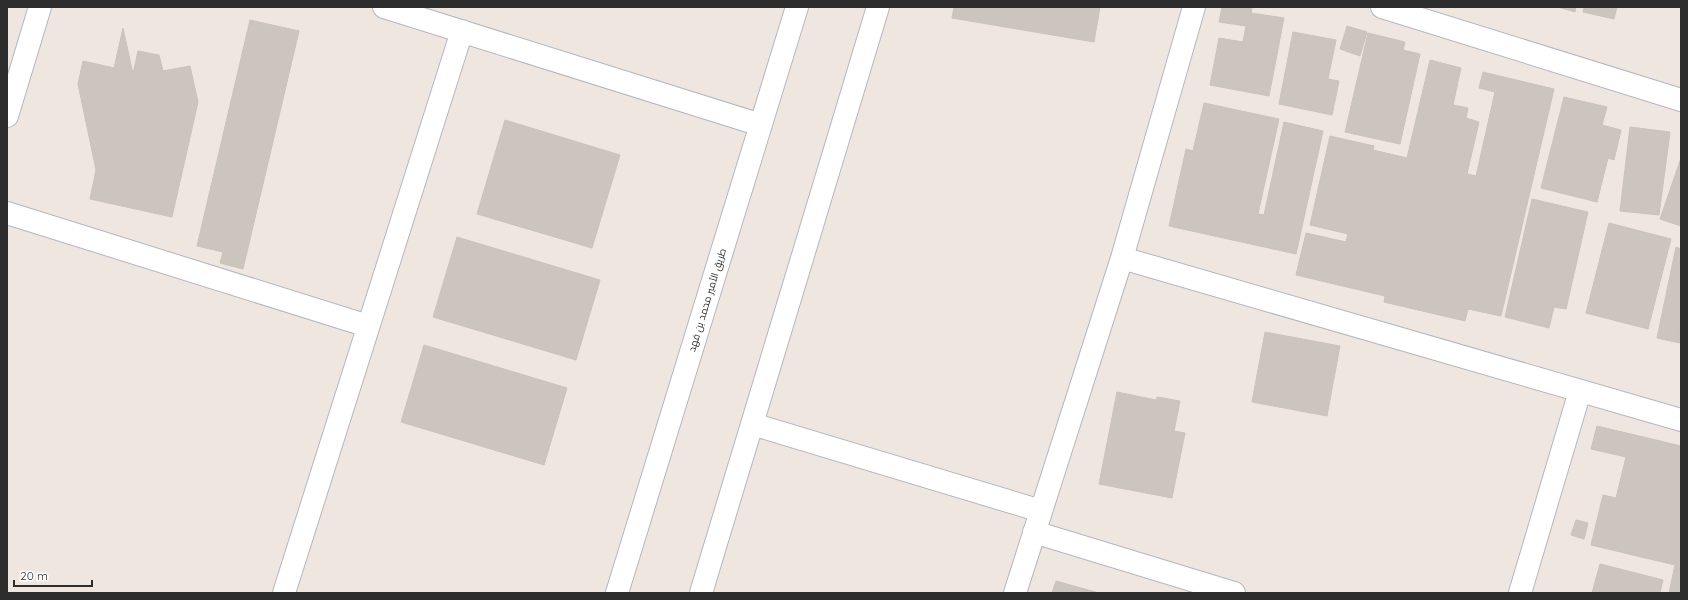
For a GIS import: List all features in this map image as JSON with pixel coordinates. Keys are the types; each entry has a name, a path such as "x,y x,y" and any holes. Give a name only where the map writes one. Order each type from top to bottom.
{"street":[{"path":"7,116 40,7"},
{"path":"384,7 761,125"},
{"name":"طريق الأمير محمد بن فهد","path":"617,593 797,7"},
{"path":"701,593 878,7"},
{"path":"1015,593 1122,258 1194,7"},
{"path":"1382,7 1681,100"},
{"path":"284,593 462,31"},
{"path":"7,213 368,326"},
{"path":"1122,258 1681,420"},
{"path":"1520,593 1580,390"},
{"path":"752,424 1041,511"},
{"path":"1034,532 1234,593"}],"building":[{"path":"954,7 1100,7 1094,42 952,18"},
{"path":"1222,7 1252,7 1251,13 1284,18 1269,96 1210,85 1219,38 1243,42 1246,26 1219,22"},
{"path":"1558,7 1576,7 1575,12"},
{"path":"1584,7 1617,7 1614,19 1583,12"},
{"path":"250,20 299,31 243,269 220,263 223,252 197,246"},
{"path":"1347,26 1367,32 1360,56 1340,49"},
{"path":"123,28 133,74 138,51 159,55 163,71 190,66 198,102 172,217 90,199 96,170 78,84 83,61 114,68"},
{"path":"1293,32 1336,40 1328,79 1339,81 1332,115 1279,104"},
{"path":"1368,33 1405,42 1403,50 1420,54 1400,144 1345,132"},
{"path":"1430,60 1461,68 1453,105 1468,108 1466,118 1479,122 1467,174 1476,176 1495,92 1479,88 1483,72 1554,89 1501,316 1468,309 1465,321 1384,302 1385,296 1296,275 1306,233 1346,242 1348,234 1310,225 1330,136 1374,146 1373,150 1407,158"},
{"path":"1564,97 1607,107 1602,125 1621,130 1614,160 1608,158 1597,202 1541,188"},
{"path":"1204,103 1279,119 1258,214 1264,215 1284,122 1323,131 1296,254 1169,226 1186,149 1193,151"},
{"path":"505,120 620,155 592,248 477,214"},
{"path":"1630,127 1670,132 1659,215 1620,211"},
{"path":"1681,158 1681,226 1660,219"},
{"path":"1532,199 1588,212 1566,309 1554,307 1549,328 1505,317"},
{"path":"1609,223 1671,239 1648,329 1586,313"},
{"path":"457,237 600,280 576,360 433,317"},
{"path":"1676,247 1681,249 1680,343 1657,338"},
{"path":"1265,332 1340,346 1327,416 1252,402"},
{"path":"424,345 567,388 544,465 401,422"},
{"path":"1117,392 1156,400 1157,397 1180,401 1174,431 1185,433 1172,498 1099,484"},
{"path":"1597,426 1681,446 1681,593 1669,593 1675,565 1591,545 1603,495 1616,498 1626,457 1591,449"},
{"path":"1576,520 1588,523 1584,539 1571,535"},
{"path":"1600,564 1663,580 1660,593 1592,593"},
{"path":"1056,581 1099,593 1052,593"}]}
